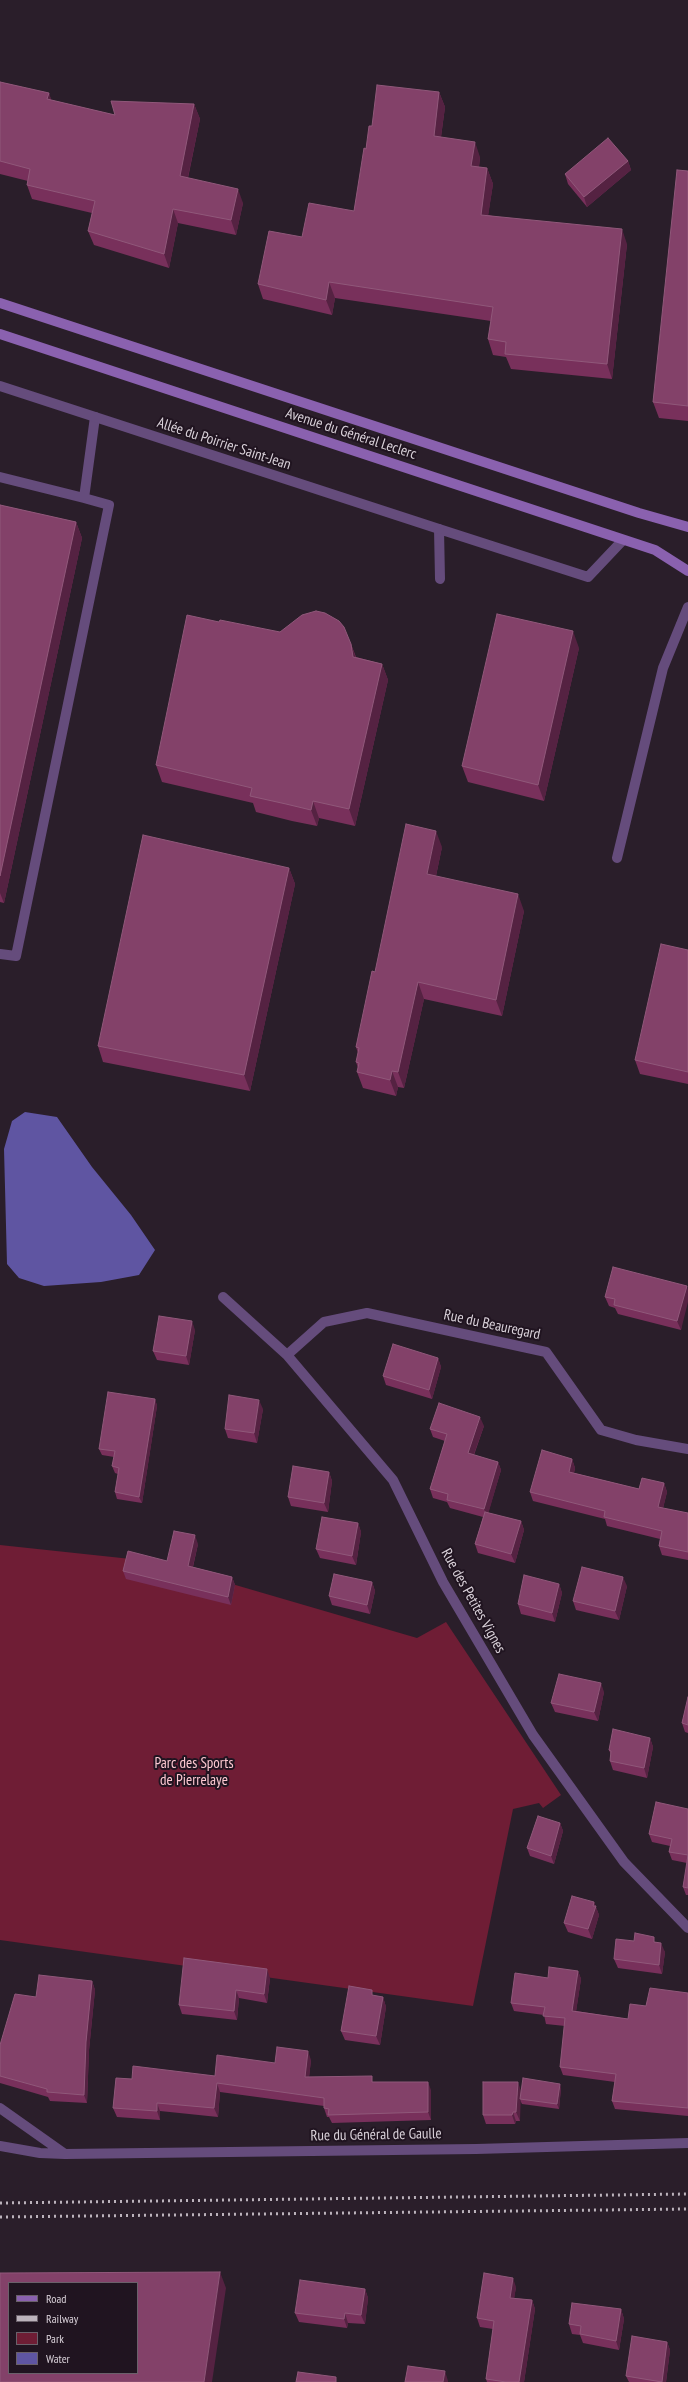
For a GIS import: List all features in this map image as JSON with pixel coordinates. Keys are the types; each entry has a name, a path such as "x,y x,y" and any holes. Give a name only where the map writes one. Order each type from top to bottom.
{"main road":[{"name":"Avenue du Général Leclerc","path":"0,303 639,513 688,527"},
{"name":"Avenue du Général Leclerc","path":"0,334 655,550 688,571"}],"street":[{"name":"Allée du Poirrier Saint-Jean","path":"0,386 588,577 624,540"},
{"path":"84,498 95,417"},
{"path":"0,477 109,505 16,956 0,954"},
{"path":"440,529 440,579"},
{"path":"617,858 663,668 688,607"},
{"name":"Rue des Petites Vignes","path":"223,1297 287,1355 393,1480 443,1582 533,1735 624,1862 688,1928"},
{"name":"Rue du Beauregard","path":"287,1355 324,1322 367,1313 546,1352 601,1430 636,1440 688,1449"},
{"path":"0,2108 65,2154"},
{"name":"Rue du Général de Gaulle","path":"0,2146 40,2153 65,2154 476,2149 688,2143"}],"green space":[{"name":"Parc des Sports de Pierrelaye","path":"0,1545 131,1559 191,1572 417,1638 446,1622 561,1795 543,1808 539,1803 513,1809 473,2006 0,1940"}],"water":[{"path":"25,1112 57,1117 92,1167 131,1215 155,1250 139,1275 101,1282 44,1286 19,1278 7,1264 4,1149 12,1121"}],"building":[{"path":"0,82 49,93 47,99 115,115 111,101 194,104 180,176 238,189 231,220 173,209 164,254 88,231 95,201 27,185 30,169 0,161"},
{"path":"377,85 439,92 434,136 475,142 471,166 487,168 481,215 622,229 607,364 505,354 506,342 488,339 493,307 329,282 326,300 258,284 269,231 302,237 309,203 354,211 364,148 366,149 369,126 372,126"},
{"path":"608,138 628,161 584,197 565,174"},
{"path":"677,170 688,171 688,406 653,402"},
{"path":"0,505 76,522 0,876"},
{"path":"316,611 325,613 339,621 344,627 351,644 353,657 382,664 349,809 313,801 311,810 250,796 252,788 156,765 187,615 280,632 302,615"},
{"path":"497,614 573,631 538,785 462,766"},
{"path":"406,824 436,831 427,874 518,894 496,1000 418,982 398,1072 392,1071 390,1080 357,1072 359,1063 356,1062 359,1048 356,1047 372,971 375,972"},
{"path":"143,835 289,868 244,1075 98,1046"},
{"path":"661,944 688,950 688,1072 635,1060"},
{"path":"613,1267 687,1286 677,1321 614,1305 615,1299 605,1297"},
{"path":"159,1316 192,1321 186,1356 153,1351"},
{"path":"393,1344 438,1358 429,1390 383,1376"},
{"path":"108,1392 155,1399 139,1497 115,1492 119,1468 112,1466 115,1451 99,1449"},
{"path":"229,1395 259,1400 254,1433 225,1429"},
{"path":"439,1403 480,1417 468,1453 498,1462 484,1509 447,1500 448,1494 430,1489 447,1434 430,1429"},
{"path":"542,1450 572,1459 569,1472 639,1489 642,1478 664,1483 658,1507 688,1513 688,1552 659,1546 662,1531 604,1517 605,1511 530,1492"},
{"path":"293,1466 329,1472 324,1503 288,1497"},
{"path":"485,1512 521,1521 511,1554 475,1544"},
{"path":"322,1517 358,1523 352,1556 316,1549"},
{"path":"174,1531 195,1535 188,1566 232,1577 228,1597 123,1571 128,1551 167,1561"},
{"path":"582,1567 623,1577 615,1611 573,1601"},
{"path":"334,1574 372,1582 367,1605 329,1596"},
{"path":"524,1575 559,1584 552,1613 518,1604"},
{"path":"559,1674 601,1683 594,1712 551,1703"},
{"path":"688,1697 688,1725 682,1723"},
{"path":"613,1729 650,1738 644,1768 610,1761 611,1751 609,1750"},
{"path":"656,1802 688,1809 688,1855 669,1852 672,1839 649,1834"},
{"path":"538,1816 560,1823 551,1856 527,1848"},
{"path":"688,1855 688,1888 683,1887"},
{"path":"572,1896 594,1902 593,1906 596,1906 588,1929 564,1923"},
{"path":"635,1933 654,1937 654,1942 661,1943 659,1965 614,1959 616,1939 634,1941"},
{"path":"184,1958 267,1969 264,1994 236,1990 234,2011 179,2005"},
{"path":"549,1967 578,1971 572,2011 628,2019 630,2004 646,2006 650,1988 688,1993 688,2108 612,2101 616,2074 560,2067 565,2018 543,2016 545,2007 511,2003 515,1973 548,1978"},
{"path":"39,1975 92,1981 86,2042 84,2095 47,2092 47,2089 0,2076 0,2045 15,1994 36,1997"},
{"path":"349,1986 372,1990 372,1995 383,1997 376,2036 341,2031"},
{"path":"277,2047 308,2051 305,2077 372,2076 372,2082 428,2082 428,2112 328,2115 329,2109 324,2108 324,2098 217,2083 214,2108 157,2103 157,2111 113,2108 116,2078 132,2079 133,2066 215,2076 217,2055 275,2063"},
{"path":"523,2078 560,2084 557,2104 520,2099"},
{"path":"483,2082 518,2082 516,2112 513,2112 512,2115 483,2115"},
{"path":"220,2272 204,2382 0,2382 0,2273"},
{"path":"484,2273 513,2278 510,2298 532,2300 519,2382 486,2379 494,2321 477,2318"},
{"path":"300,2280 365,2289 361,2315 345,2313 344,2319 295,2313"},
{"path":"572,2303 621,2309 616,2341 580,2334 581,2326 569,2324"},
{"path":"632,2336 667,2342 662,2382 626,2376"},
{"path":"408,2366 445,2371 443,2382 405,2382"},
{"path":"298,2372 336,2377 336,2382 296,2382"}],"railway":[{"path":"0,2203 688,2194"},
{"path":"0,2217 688,2209"}]}
